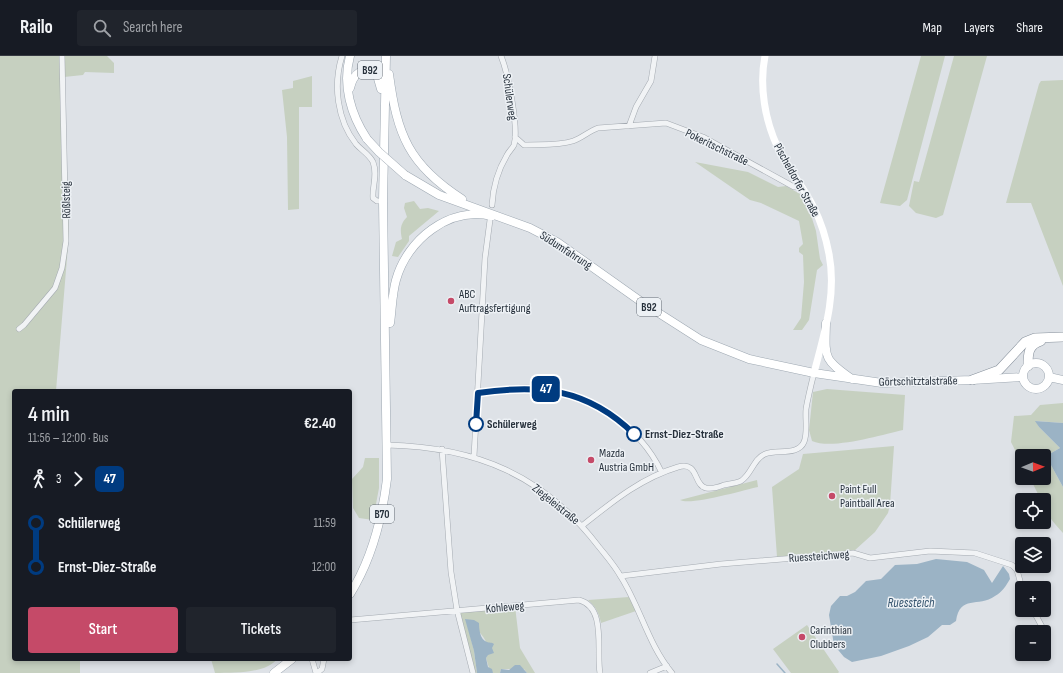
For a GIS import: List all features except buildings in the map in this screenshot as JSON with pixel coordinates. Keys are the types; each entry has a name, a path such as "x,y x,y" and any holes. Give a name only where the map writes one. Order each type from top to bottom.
{"highway":[{"path":"972,380 999,370 1025,342 1034,338 1063,337"},
{"path":"1028,366 1028,355 1033,345 1052,338"}],"main road":[{"name":"Südumfahrung","path":"350,56 348,69 348,94 354,116 367,139 405,175 439,195 517,223 557,242 644,303 701,340 749,359 814,373"},
{"name":"B70","path":"352,590 372,548 382,514 387,479 383,201 384,103 387,56"},
{"name":"B92","path":"387,56 394,108 403,136 418,162 435,180 475,207"},
{"name":"Pischeldorfer Straße","path":"765,56 763,80 764,97 771,131 778,148 814,208 823,230 829,254 831,298 814,373"},
{"name":"B92","path":"348,94 352,79 355,75 364,70 369,70 377,75 380,80 384,103"},
{"name":"B92","path":"386,348 396,280 409,252 420,239 437,225 462,216 488,215 517,223"},
{"path":"826,323 825,346 828,359 835,367 855,380"},
{"path":"1036,363 1044,366 1049,377 1044,386 1035,390 1026,386 1023,377 1025,369 1036,363"},
{"name":"Görtschitztalstraße","path":"814,373 855,380 902,383 1023,377"},
{"path":"1049,377 1063,380"},
{"path":"274,673 289,661"}],"street":[{"name":"Rößlsteig","path":"19,329 55,288 62,268 66,241 62,56"},
{"path":"342,56 338,79 340,108 353,138 372,161 375,174 373,198 377,202 383,201"},
{"name":"Schülerweg","path":"492,205 493,188 507,155 513,147 515,137 510,85 501,56"},
{"path":"629,126 636,107 651,81 655,56"},
{"name":"Pokeritschstraße","path":"513,147 524,145 564,144 578,139 588,132 598,128 666,123 702,137 794,187 802,187"},
{"path":"515,137 524,145"},
{"path":"474,456 485,258 490,220"},
{"path":"582,525 622,495 662,473 680,467 687,467 693,470 701,485 706,488 720,486 741,481 758,459 765,454 800,448 805,439 806,410 814,373"},
{"path":"478,393 514,388 542,389 568,394 594,404 616,418 634,434 652,453 662,473"},
{"name":"Ziegeleistraße","path":"387,445 422,446 474,456 511,473 544,491 582,525 621,576 672,673"},
{"path":"442,449 451,572 457,610 473,673"},
{"name":"Ruessteichweg","path":"621,576 721,564 827,555 853,553 870,558 930,551 975,553 1012,565 1017,570 1020,581"},
{"name":"Kohleweg","path":"352,620 574,600 584,602 592,609 596,619 600,673"},
{"path":"313,661 317,673 322,669 324,661"},
{"path":"650,673 667,666"}],"green space":[{"path":"0,56 107,56 114,63 114,73 85,72 83,75 64,77 69,234 56,389 12,389 12,661 80,661 80,673 0,673"},
{"path":"921,56 945,56 907,200 900,206 880,203"},
{"path":"954,56 987,56 943,215 936,218 916,213 909,206 914,181 919,182"},
{"path":"312,76 312,107 299,107 299,209 288,210 287,137 282,90 293,88 293,81"},
{"path":"1063,80 1063,286 1031,203 1006,203 1039,84 1041,81"},
{"path":"695,162 748,172 778,187 786,186 800,194 809,209 816,231 820,259 823,265 817,270 809,320 802,330 793,330 801,318 804,282 803,255 799,252 799,248 803,244 799,221 761,203 750,200"},
{"path":"414,201 420,209 428,208 439,211 409,236 409,241 398,257 392,256 396,242 402,239 401,227 407,217 404,208 405,203"},
{"path":"827,389 905,395 903,430 844,443 832,444 812,441 809,430 813,392"},
{"path":"1063,403 1063,423 1036,421 1039,427 1060,448 1051,453 1051,449 1015,450 1011,442 1014,416 1031,415 1040,405"},
{"name":"Paint Full Paintball Area","path":"894,446 890,505 888,513 875,532 854,551 777,557 772,487 799,469 803,454"},
{"path":"365,458 379,458 379,488 373,520 359,518 353,508 352,479 363,467"},
{"path":"1051,465 1063,487 1063,533 1051,519 1051,493 1038,493 1034,485 1051,485"},
{"path":"757,480 758,487 694,501 680,500"},
{"path":"629,597 636,611 601,623 597,610 588,600"},
{"path":"515,606 520,648 535,673 527,673 524,669 501,669 500,673 493,673 489,668 486,658 488,647 483,636 466,619 474,651 477,673 473,673 457,610"},
{"name":"Carinthian Clubbers","path":"807,625 839,672 838,673 791,673 773,649"},
{"path":"212,661 275,661 272,664 258,670 215,673"}],"water":[{"path":"1035,421 1063,423 1063,487 1051,465 1051,453 1060,448"},
{"name":"Ruessteich","path":"936,559 967,562 984,570 992,583 1003,566 1009,574 1010,579 1004,589 997,594 989,599 966,604 961,607 956,621 950,625 942,625 928,637 909,646 881,656 852,662 844,657 834,645 829,615 831,606 840,596 847,596 855,592 866,581 881,579 895,565 917,564"},
{"path":"465,619 474,620 479,623 481,637 485,641 494,644 492,648 494,653 488,655 486,658 488,667 492,669 493,673 477,673 474,651"},
{"path":"515,665 520,665 527,673 500,673 501,669 509,670"}],"waterway":[{"path":"777,664 785,673"}],"bus line":[{"name":"47","path":"476,424 478,393 514,388 532,388 568,394 594,404 616,418 634,434"}],"place":[{"name":"ABC Auftragsfertigung","path":"451,301"},
{"name":"Schülerweg","path":"476,424"},
{"name":"Ernst-Diez-Straße","path":"634,434"},
{"name":"Mazda Austria GmbH","path":"591,460"},
{"name":"Paint Full Paintball Area","path":"832,496"},
{"name":"Carinthian Clubbers","path":"802,637"}]}
